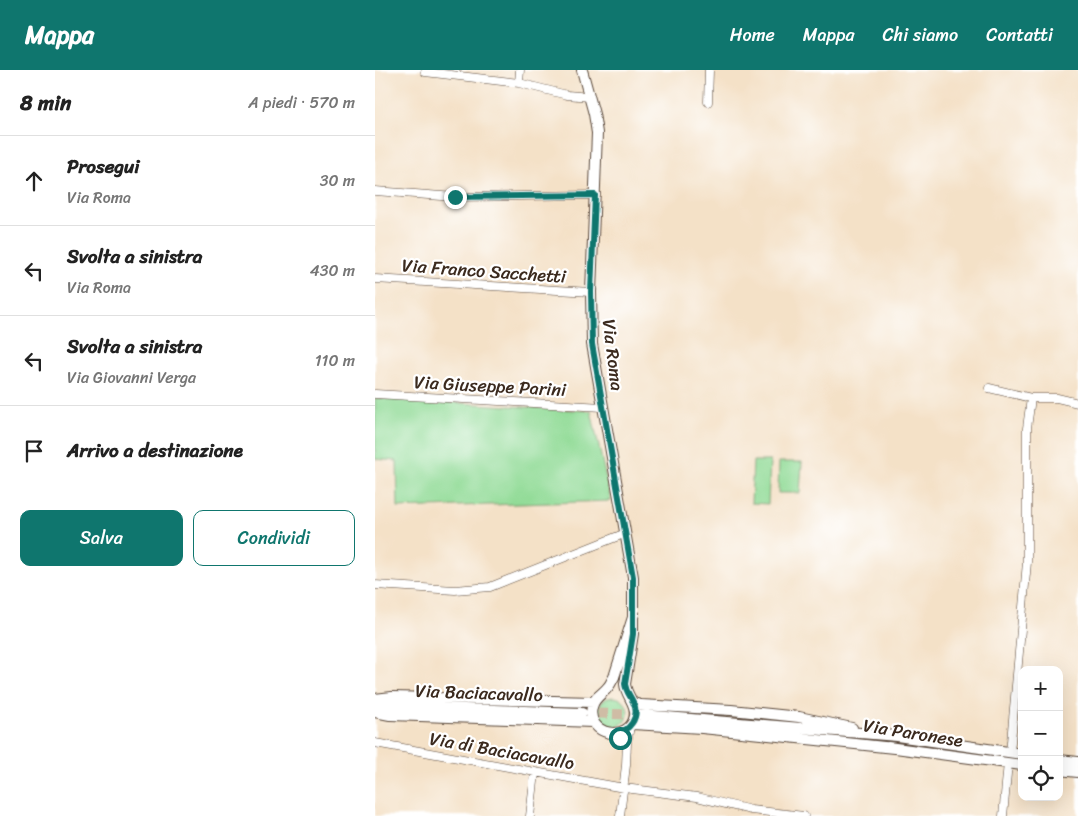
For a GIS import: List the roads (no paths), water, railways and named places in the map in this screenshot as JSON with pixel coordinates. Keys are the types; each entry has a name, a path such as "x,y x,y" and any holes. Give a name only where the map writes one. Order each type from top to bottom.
{"main road":[{"name":"Via Roma","path":"582,70 590,97 597,133 591,292 592,344 633,577 634,614 632,643 625,684 635,713 631,725"},
{"name":"Via Roma","path":"593,702 614,677 634,614"},
{"path":"603,692 617,690 641,705 731,710 799,717 897,736"},
{"path":"375,699 392,697 593,702 591,712 593,722 604,732 614,734 623,732 631,725 702,728 893,748"},
{"name":"Via Baciacavallo","path":"375,706 582,713"},
{"path":"375,712 390,715 593,722"},
{"name":"Via Paronese","path":"642,715 897,736 1009,758 1018,763"},
{"name":"Via Paronese","path":"799,729 893,748 1009,758 1018,755"},
{"path":"1063,760 1078,762"},
{"path":"1063,770 1078,772"}],"street":[{"path":"519,83 520,70"},
{"path":"708,102 709,70"},
{"path":"425,72 519,83 567,95 590,97"},
{"path":"375,191 455,197 595,195"},
{"name":"Via Franco Sacchetti","path":"375,279 591,292"},
{"path":"989,388 1031,398 1057,398 1078,403"},
{"name":"Via Giuseppe Parini","path":"375,394 603,407"},
{"path":"1003,816 1027,562 1027,428 1031,398"},
{"path":"375,585 455,590 490,587 625,533"},
{"name":"Via Roma","path":"620,816 627,754 627,736 631,725"},
{"path":"614,734 623,743 627,754"},
{"name":"Via di Baciacavallo","path":"375,743 624,788"},
{"path":"530,816 535,773"},
{"path":"624,788 697,797 751,810 803,816"}],"tunnel":[{"path":"583,713 642,715"}]}
